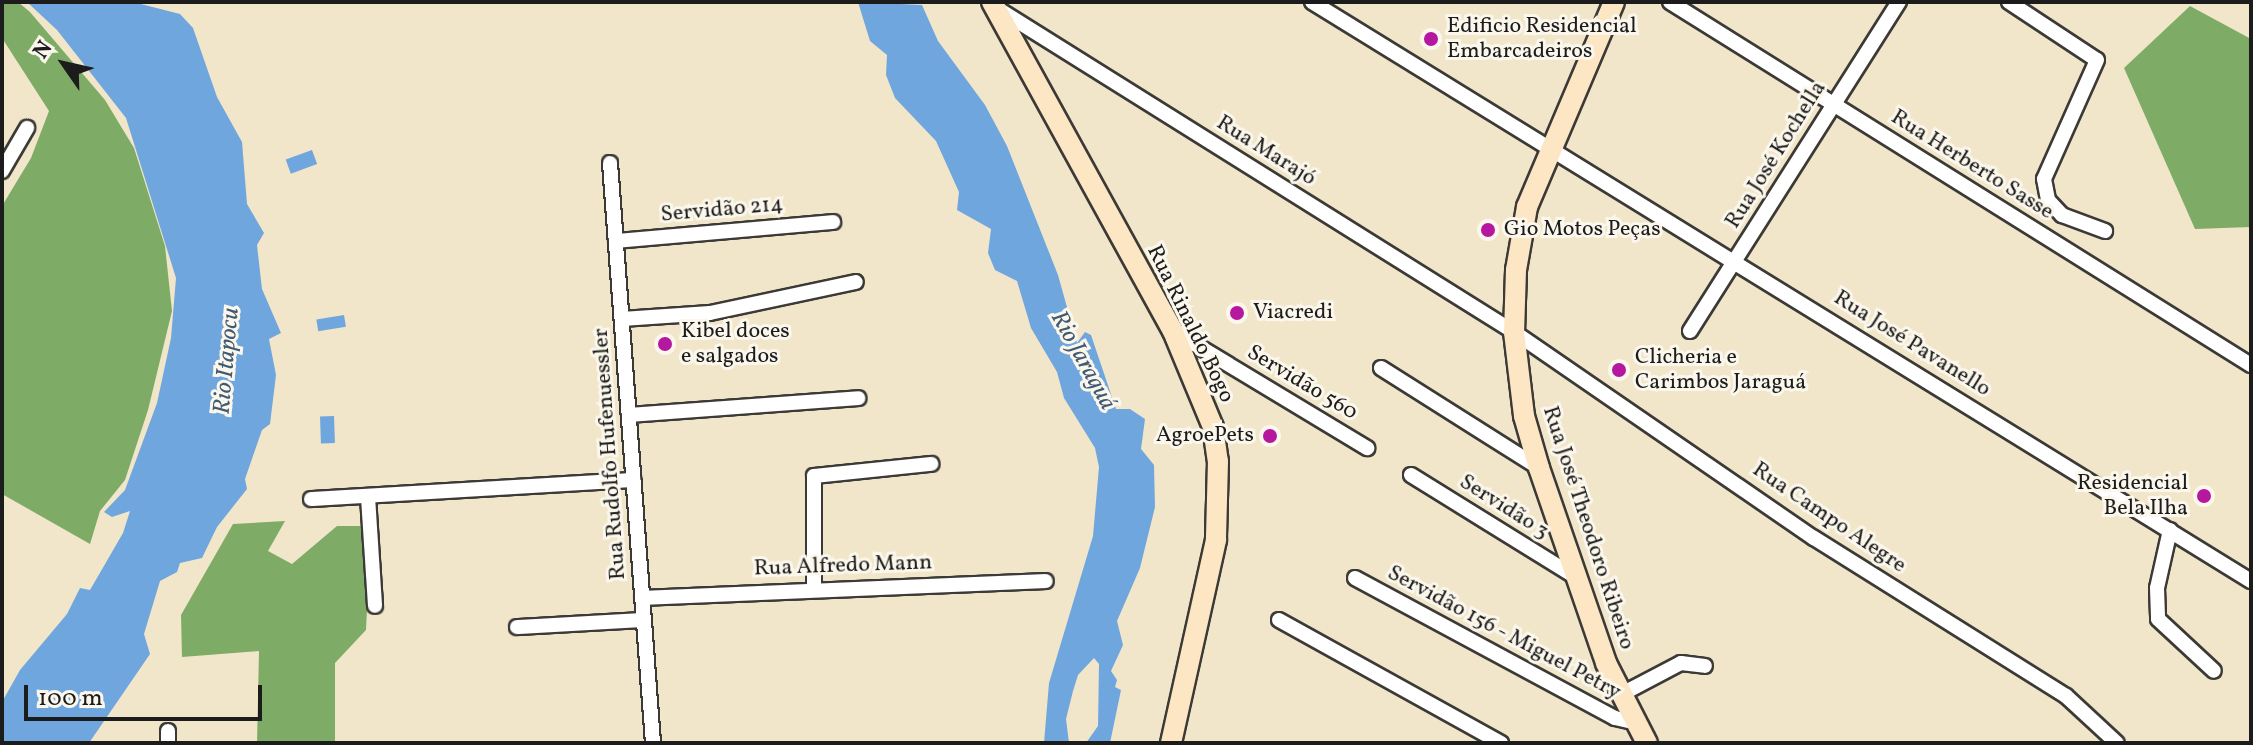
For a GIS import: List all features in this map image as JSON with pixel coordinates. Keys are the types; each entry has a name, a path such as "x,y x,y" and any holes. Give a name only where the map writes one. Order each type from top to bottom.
{"main road":[{"name":"Rua José Theodoro Ribeiro","path":"1614,2 1548,148 1527,207 1516,270 1514,332 1524,416 1539,468 1574,576 1638,735"},
{"name":"Rua Rinaldo Bogo","path":"994,4 1173,331 1213,427 1218,496 1216,540 1171,743"}],"street":[{"name":"Rua José Pavanello","path":"1312,2 1735,260 2251,581"},
{"name":"Rua Herberto Sasse","path":"1670,2 2251,365"},
{"name":"Rua José Kochella","path":"1690,331 1899,2"},
{"path":"2009,2 2097,60 2044,179 2048,200 2062,215 2105,231"},
{"name":"Rua Marajó","path":"994,4 1514,332"},
{"path":"2,171 27,128"},
{"name":"Rua Rudolfo Hufenuessler","path":"610,163 653,743"},
{"name":"Servidão 214","path":"616,241 833,222"},
{"path":"622,319 710,313 856,282"},
{"name":"Servidão 560","path":"1173,331 1367,448"},
{"name":"Rua Campo Alegre","path":"1514,332 1814,538 2066,696 2117,743"},
{"path":"1381,368 1539,468"},
{"path":"629,415 858,398"},
{"path":"814,588 814,476 931,464"},
{"name":"Servidão 3","path":"1411,475 1574,576"},
{"path":"311,499 633,480"},
{"path":"368,497 375,606"},
{"path":"2170,530 2157,588 2158,619 2214,671"},
{"name":"Servidão 156 - Miguel Petry","path":"1355,578 1615,718 1638,735"},
{"name":"Rua Alfredo Mann","path":"642,598 814,588 1046,581"},
{"path":"517,627 644,620"},
{"path":"1279,620 1501,743"},
{"path":"1620,695 1681,663 1705,666"}],"green space":[{"path":"2,2 18,2 30,12 105,100 134,148 165,246 172,311 148,410 125,480 100,511 90,544 2,494 2,206 31,158 49,111 2,38"},
{"path":"2190,6 2251,39 2251,227 2195,229 2124,68"},
{"path":"285,521 268,551 292,564 337,526 371,526 366,630 335,663 335,743 257,743 259,651 182,657 181,615 233,524"}],"water":[{"name":"Rio Itapocu","path":"27,2 133,2 180,14 193,28 217,97 242,142 247,204 264,233 257,245 262,289 281,333 269,339 276,375 270,424 262,430 245,479 247,489 217,527 202,558 180,563 177,572 160,581 144,634 150,654 89,743 2,743 2,702 20,670 67,614 80,588 90,590 123,533 130,511 112,517 104,512 125,490 157,403 171,338 176,278 126,118 57,30"},
{"name":"Rio Jaraguá","path":"858,2 922,5 938,41 985,105 1007,146 1058,275 1077,343 1085,332 1091,335 1116,409 1130,409 1145,419 1141,449 1154,465 1155,507 1140,568 1117,621 1123,645 1111,671 1117,680 1115,687 1121,690 1110,743 1086,743 1098,726 1099,664 1094,658 1078,675 1073,691 1066,719 1069,743 1044,743 1049,683 1093,536 1099,467 1095,448 1064,398 1057,372 1031,328 1017,281 995,270 988,253 991,229 957,210 959,192 936,141 895,98 886,75 887,55 870,41"},
{"path":"312,150 317,164 291,174 286,160"},
{"path":"344,315 346,327 318,331 316,319"},
{"path":"320,416 334,416 335,443 321,443"}],"place":[{"name":"Edificio Residencial Embarcadeiros","path":"1431,39"},
{"name":"Gio Motos Peças","path":"1488,230"},
{"name":"Viacredi","path":"1237,313"},
{"name":"Kibel doces e salgados","path":"665,344"},
{"name":"Clicheria e Carimbos Jaraguá","path":"1619,370"},
{"name":"AgroePets","path":"1270,436"},
{"name":"Residencial Bela Ilha","path":"2204,496"}]}
